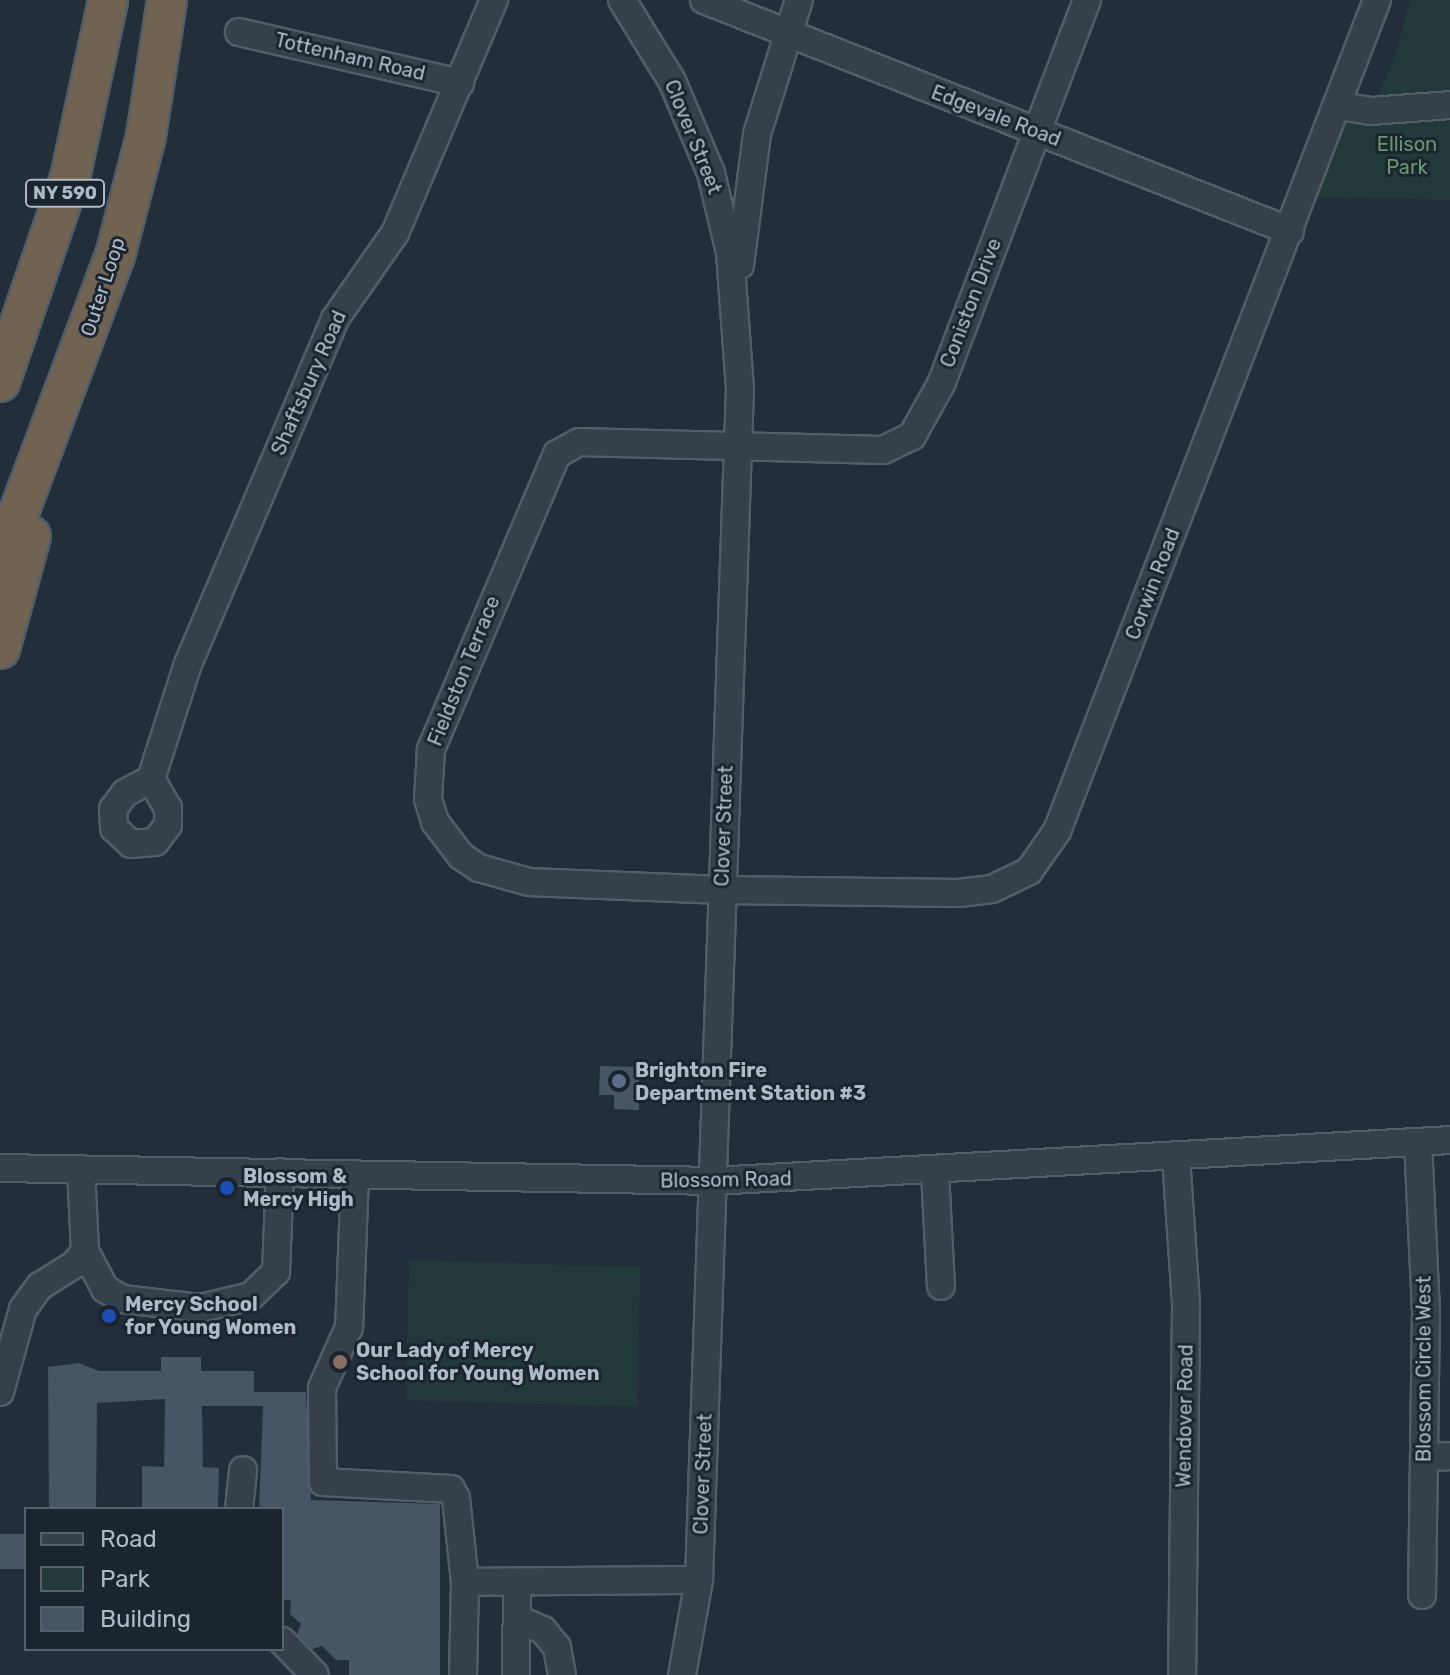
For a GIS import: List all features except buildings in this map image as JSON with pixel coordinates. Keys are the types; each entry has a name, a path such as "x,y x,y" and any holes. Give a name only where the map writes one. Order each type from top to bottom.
{"highway":[{"name":"NY 590","path":"0,382 70,178 108,0"},
{"name":"Outer Loop","path":"0,563 105,285 146,136 167,0"},
{"path":"0,649 105,285"}],"street":[{"name":"Shaftsbury Road","path":"151,779 188,664 335,319 395,233 494,0"},
{"name":"Clover Street","path":"622,0 672,81 711,173 736,304 738,447 699,1580 682,1675"},
{"name":"Edgevale Road","path":"704,0 1290,231"},
{"path":"736,304 748,178 799,0"},
{"name":"Coniston Drive","path":"738,447 883,450 912,436 941,384 1087,0"},
{"name":"Corwin Road","path":"722,890 976,892 1006,884 1038,862 1057,831 1340,106 1377,0"},
{"name":"Tottenham Road","path":"239,32 460,83"},
{"path":"1340,106 1371,111 1450,105"},
{"name":"Fieldston Terrace","path":"722,890 507,879 479,868 446,840 435,822 427,778 434,739 557,454 579,442 738,447"},
{"name":"Blossom Road","path":"0,1168 713,1181 935,1172 1450,1140"},
{"name":"Blossom Circle West","path":"1418,1142 1426,1310 1422,1595"},
{"name":"Wendover Road","path":"1176,1157 1186,1305 1182,1675"},
{"path":"81,1169 85,1251 105,1289"},
{"path":"53,1279 105,1289 122,1299 166,1307 201,1308 251,1296 276,1272 281,1242 280,1172"},
{"path":"935,1172 941,1286"},
{"path":"355,1174 349,1327 322,1388 323,1482 451,1489 465,1582 463,1675"},
{"path":"0,1392 23,1309 85,1251"},
{"path":"1424,1457 1450,1456"},
{"path":"239,1507 243,1470"},
{"path":"465,1582 699,1580"},
{"path":"516,1675 517,1582"},
{"path":"517,1619 543,1630 557,1647 562,1675"},
{"path":"284,1643 315,1675"}],"green space":[{"path":"1410,0 1450,0 1450,98 1374,104 1395,57"},
{"name":"Ellison Park","path":"1450,112 1450,200 1316,197 1347,120"},
{"path":"409,1260 640,1267 638,1407 406,1400"}],"place":[{"name":"Brighton Fire Department Station #3","path":"619,1081"},
{"name":"Blossom & Mercy High","path":"227,1188"},
{"name":"Mercy School for Young Women","path":"109,1316"},
{"name":"Our Lady of Mercy School for Young Women","path":"340,1362"}]}
